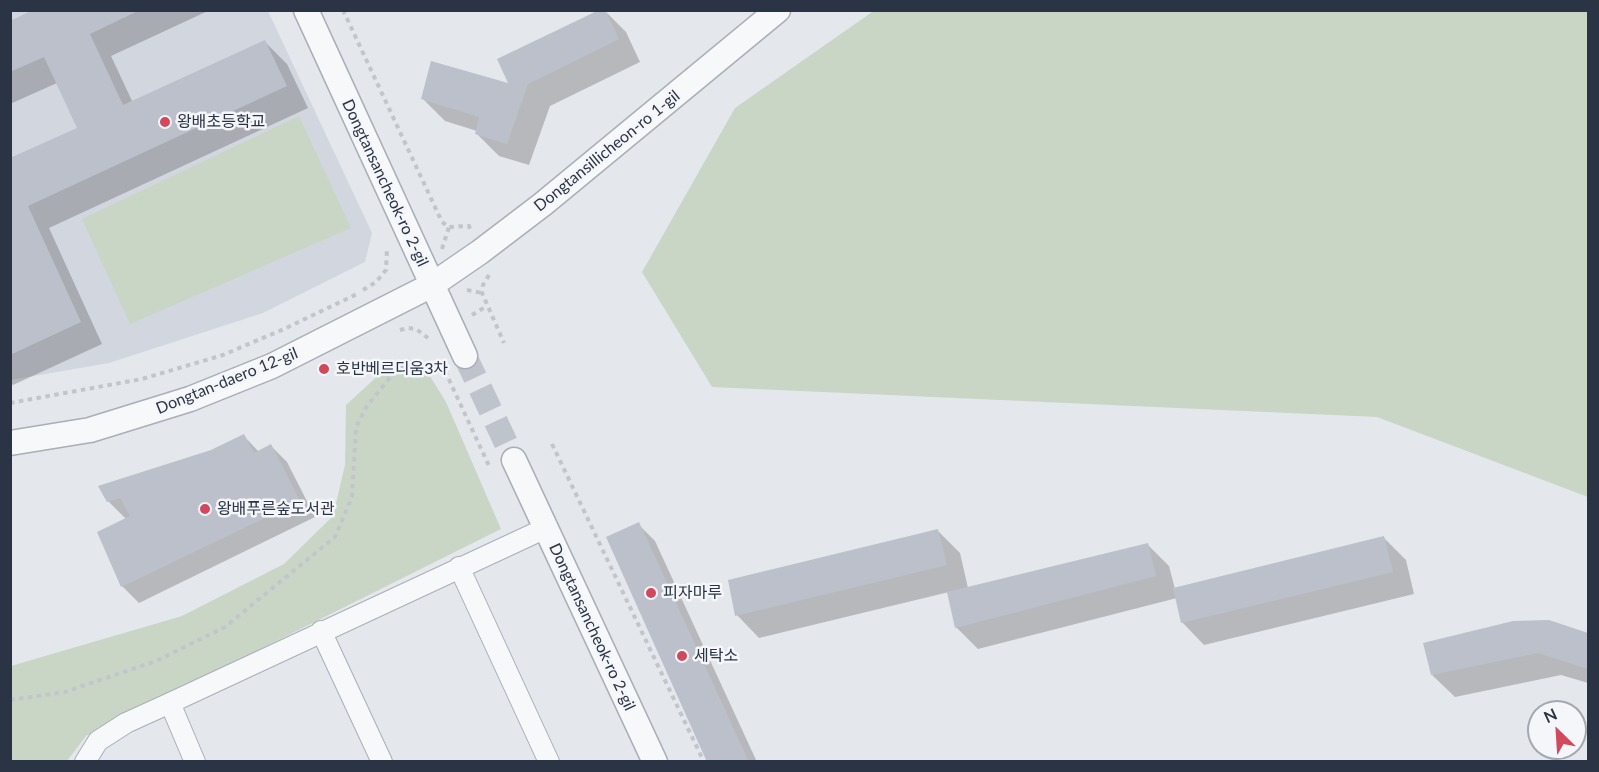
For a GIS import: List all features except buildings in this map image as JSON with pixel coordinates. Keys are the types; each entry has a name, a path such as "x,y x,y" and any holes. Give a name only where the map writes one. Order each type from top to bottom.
{"street":[{"name":"Dongtansancheok-ro 2-gil","path":"306,10 465,356"},
{"name":"Dongtansillicheon-ro 1-gil","path":"432,285 543,204 778,10"},
{"name":"Dongtan-daero 12-gil","path":"10,443 90,430 190,399 272,366 432,285"},
{"name":"Dongtansancheok-ro 2-gil","path":"514,460 655,762"},
{"path":"85,762 98,741 126,723 546,528"},
{"path":"459,567 549,762"},
{"path":"321,631 382,762"},
{"path":"170,703 195,762"}],"path":[{"path":"344,10 438,216 448,227 469,226"},
{"path":"10,403 142,379 223,355 285,329 376,282 386,270 388,252 386,242"},
{"path":"489,276 483,285 482,293 504,343"},
{"path":"397,331 408,328 416,329 431,341"},
{"path":"10,700 64,692 156,661 225,627 335,537 352,497 356,427 367,406 392,375 410,359"},
{"path":"440,362 494,476"},
{"path":"552,444 704,762"}],"shaded area":[{"name":"왕배초등학교","path":"11,11 268,11 372,233 365,262 263,313 109,363 11,380"}],"green space":[{"path":"875,10 1588,11 1588,497 1377,417 712,387 642,272 735,108"},
{"path":"299,116 351,228 130,324 82,219"},
{"path":"394,361 423,365 446,402 501,529 86,736 67,761 11,762 11,666 182,616 284,564 333,516 345,465 346,405"}],"tunnel":[{"path":"465,356 514,460"}],"place":[{"name":"왕배초등학교","path":"165,122"},
{"name":"호반베르디움3차","path":"324,369"},
{"name":"왕배푸른숲도서관","path":"205,509"},
{"name":"피자마루","path":"651,593"},
{"name":"세탁소","path":"682,656"}]}
